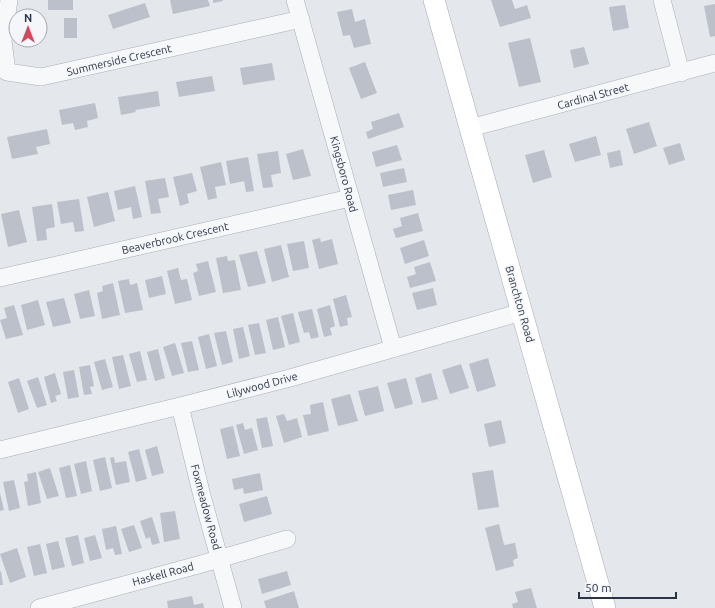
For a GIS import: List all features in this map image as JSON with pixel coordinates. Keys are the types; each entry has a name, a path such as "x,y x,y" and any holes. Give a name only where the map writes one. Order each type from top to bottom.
{"main road":[{"name":"Branchton Road","path":"434,0 605,608"}],"street":[{"name":"Summerside Crescent","path":"9,0 3,41 7,72 41,77 301,19"},
{"name":"Kingsboro Road","path":"295,0 393,348"},
{"path":"662,0 682,72"},
{"name":"Cardinal Street","path":"470,128 715,63"},
{"name":"Beaverbrook Crescent","path":"0,278 350,198"},
{"name":"Lilywood Drive","path":"0,450 290,378 522,312"},
{"name":"Foxmeadow Road","path":"180,406 202,496 233,608"},
{"name":"Haskell Road","path":"39,608 287,539"}],"building":[{"path":"48,0 73,0 73,10 48,10"},
{"path":"170,0 208,0 210,6 173,14"},
{"path":"213,0 223,0 223,1 213,3"},
{"path":"491,0 512,0 515,9 527,5 531,18 500,27"},
{"path":"145,3 150,17 113,29 108,15"},
{"path":"715,4 715,36 710,37 704,6"},
{"path":"625,5 629,28 613,31 609,7"},
{"path":"352,9 355,22 365,19 371,44 354,48 350,35 343,36 337,12"},
{"path":"64,18 77,18 77,38 64,38"},
{"path":"530,38 541,82 519,87 508,43"},
{"path":"584,47 589,64 574,68 570,50"},
{"path":"365,62 377,93 361,99 349,68"},
{"path":"272,63 275,80 243,85 240,68"},
{"path":"212,76 215,91 179,97 176,82"},
{"path":"158,91 160,106 135,110 136,112 121,115 118,97"},
{"path":"95,103 98,118 87,121 88,127 75,130 73,123 62,125 59,110"},
{"path":"399,113 404,127 368,139 366,132 373,129 371,122"},
{"path":"649,122 657,146 634,154 626,129"},
{"path":"47,129 50,144 36,147 38,154 12,159 7,137"},
{"path":"596,136 601,155 575,162 569,144"},
{"path":"680,143 685,160 669,165 663,148"},
{"path":"397,145 402,160 376,167 372,152"},
{"path":"303,149 311,176 293,180 286,154"},
{"path":"544,150 552,177 533,183 525,155"},
{"path":"620,150 623,165 610,168 607,153"},
{"path":"278,151 281,173 271,175 273,187 263,188 257,154"},
{"path":"248,157 254,191 246,192 244,181 230,184 226,161"},
{"path":"221,162 226,185 215,187 217,198 208,200 200,167"},
{"path":"404,168 407,182 383,187 380,173"},
{"path":"192,173 197,191 187,194 189,203 180,206 173,177"},
{"path":"165,178 169,197 158,199 161,213 151,214 145,181"},
{"path":"135,186 142,217 133,219 131,207 118,210 114,191"},
{"path":"413,190 416,205 391,210 388,195"},
{"path":"108,192 115,221 94,227 87,197"},
{"path":"79,199 84,231 75,232 73,222 61,224 57,202"},
{"path":"52,204 55,227 46,229 47,240 37,241 32,207"},
{"path":"19,210 27,242 8,247 1,214"},
{"path":"418,213 423,231 396,238 393,229 402,226 400,218"},
{"path":"320,238 321,242 332,239 338,264 319,269 312,240"},
{"path":"424,240 429,256 405,264 400,248"},
{"path":"304,241 309,268 293,271 287,244"},
{"path":"281,245 289,277 272,282 264,249"},
{"path":"257,251 266,283 248,287 239,255"},
{"path":"227,256 228,261 235,260 241,290 223,293 216,258"},
{"path":"208,261 216,292 199,296 193,273 198,271 196,264"},
{"path":"430,262 436,281 410,288 407,277 416,274 414,267"},
{"path":"178,268 181,280 187,279 192,300 175,304 167,271"},
{"path":"162,276 166,294 149,298 145,280"},
{"path":"129,279 130,285 137,283 143,310 125,313 118,281"},
{"path":"113,283 120,315 102,319 97,293 103,291 102,286"},
{"path":"433,288 437,305 417,310 412,293"},
{"path":"89,290 95,316 80,319 74,294"},
{"path":"346,295 352,317 347,318 348,325 340,327 333,299"},
{"path":"64,298 71,323 53,327 46,302"},
{"path":"38,300 45,325 27,330 21,305"},
{"path":"14,305 23,335 6,339 0,320 7,318 4,308"},
{"path":"330,305 335,326 330,328 332,335 324,337 317,309"},
{"path":"312,309 319,337 311,339 309,332 304,333 298,312"},
{"path":"293,313 300,342 289,345 281,316"},
{"path":"278,317 285,347 273,350 266,320"},
{"path":"259,323 266,353 255,355 248,325"},
{"path":"243,327 250,356 239,359 233,329"},
{"path":"226,331 233,362 222,365 214,333"},
{"path":"209,334 217,366 206,369 198,337"},
{"path":"192,341 199,370 188,372 181,343"},
{"path":"175,343 184,373 172,376 163,347"},
{"path":"158,349 165,378 155,381 147,352"},
{"path":"140,351 147,380 137,382 129,354"},
{"path":"123,355 131,386 119,389 112,357"},
{"path":"488,358 496,386 477,392 469,364"},
{"path":"105,359 113,387 102,390 94,362"},
{"path":"461,364 469,388 450,394 442,370"},
{"path":"90,365 94,386 90,387 92,394 84,395 79,367"},
{"path":"74,370 79,397 68,399 63,372"},
{"path":"55,373 61,394 55,396 57,401 51,403 44,377"},
{"path":"431,373 438,399 422,403 415,378"},
{"path":"38,377 47,405 37,408 27,381"},
{"path":"19,378 29,409 18,413 8,382"},
{"path":"406,378 413,404 395,409 387,383"},
{"path":"378,386 384,411 365,416 358,391"},
{"path":"350,394 358,421 338,426 331,399"},
{"path":"323,402 329,431 308,436 303,415 311,414 310,405"},
{"path":"284,414 287,421 297,418 302,437 284,443 276,416"},
{"path":"267,417 273,446 262,448 256,419"},
{"path":"501,420 506,443 489,447 484,424"},
{"path":"243,423 245,430 252,428 258,450 244,454 236,425"},
{"path":"233,426 240,456 227,459 220,429"},
{"path":"157,446 164,473 152,476 145,450"},
{"path":"139,449 147,479 136,482 128,452"},
{"path":"105,457 112,488 100,491 93,460"},
{"path":"114,457 115,463 126,461 130,482 116,485 110,458"},
{"path":"86,461 92,491 81,494 74,464"},
{"path":"70,465 77,496 66,498 59,468"},
{"path":"50,468 59,496 47,499 38,472"},
{"path":"493,470 499,507 478,510 472,473"},
{"path":"36,472 41,503 28,506 24,482 28,481 27,474"},
{"path":"260,473 263,490 244,494 243,488 234,490 232,479"},
{"path":"14,480 20,508 9,511 3,482"},
{"path":"0,493 4,510 0,511"},
{"path":"267,496 272,514 244,522 239,504"},
{"path":"175,511 180,539 164,542 160,513"},
{"path":"152,517 160,543 152,545 150,537 146,539 140,521"},
{"path":"499,524 504,545 515,543 518,558 513,560 514,566 496,571 485,528"},
{"path":"134,525 142,548 129,552 121,529"},
{"path":"116,526 122,554 115,555 113,548 106,550 102,529"},
{"path":"78,535 84,563 72,566 65,538"},
{"path":"95,535 102,558 90,561 84,538"},
{"path":"58,541 65,567 52,570 46,544"},
{"path":"40,544 47,573 34,576 27,547"},
{"path":"17,548 26,577 10,583 0,554"},
{"path":"1,571 3,585 0,585"},
{"path":"287,571 291,585 262,594 258,579"},
{"path":"531,588 537,608 513,608 512,604 518,602 515,592"},
{"path":"294,591 299,608 266,608 264,601"},
{"path":"192,596 194,605 203,603 204,608 168,608 167,601"}]}
